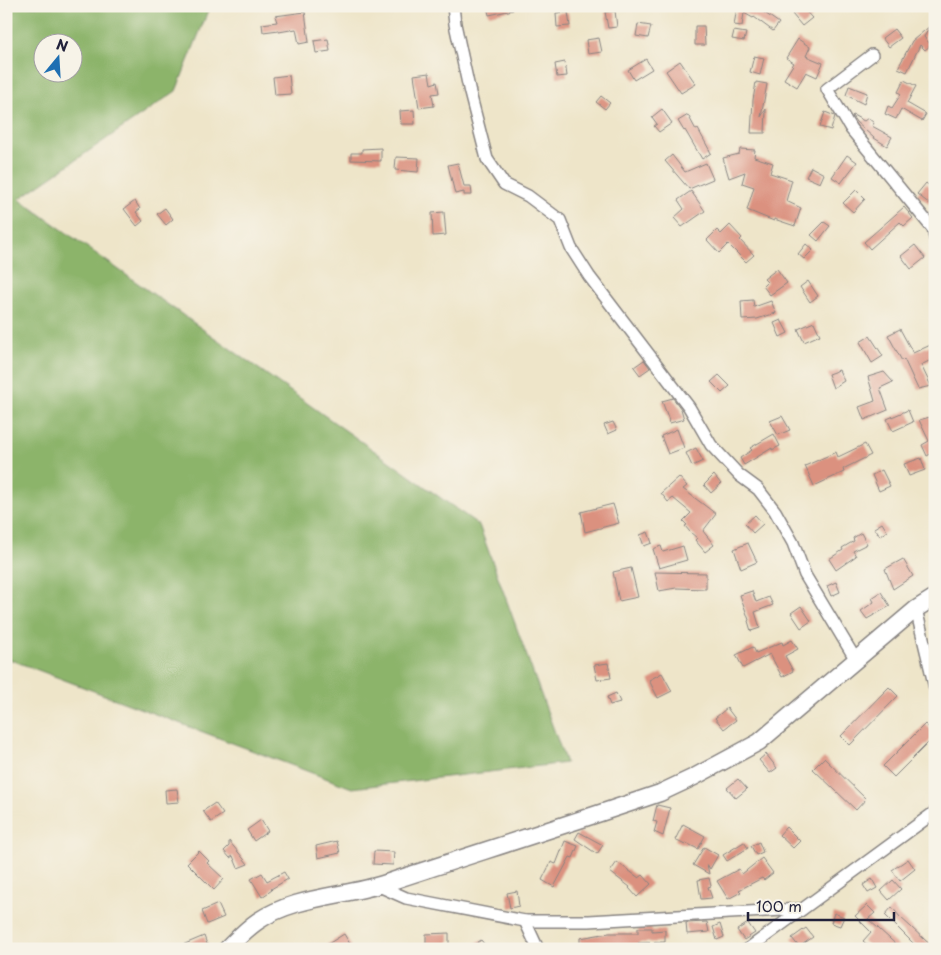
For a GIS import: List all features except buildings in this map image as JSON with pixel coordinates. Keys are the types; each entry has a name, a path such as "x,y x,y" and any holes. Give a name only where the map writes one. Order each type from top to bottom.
{"street":[{"path":"453,6 470,93 487,159 504,184 528,196 560,220 571,248 589,276 689,407 711,445 739,475 758,489 775,511 793,543 805,575 856,660"},
{"path":"872,56 827,89 851,129 933,229 935,238"},
{"path":"227,949 241,934 259,920 280,910 310,901 379,886 651,796 694,777 759,742 916,609 935,597"},
{"path":"916,609 935,688"},
{"path":"748,949 935,812"},
{"path":"379,886 406,898 525,921 589,921 802,909"},
{"path":"525,921 538,949"}],"green space":[{"path":"6,6 210,6 176,91 19,199 479,525 566,763 352,788 6,658"}]}
